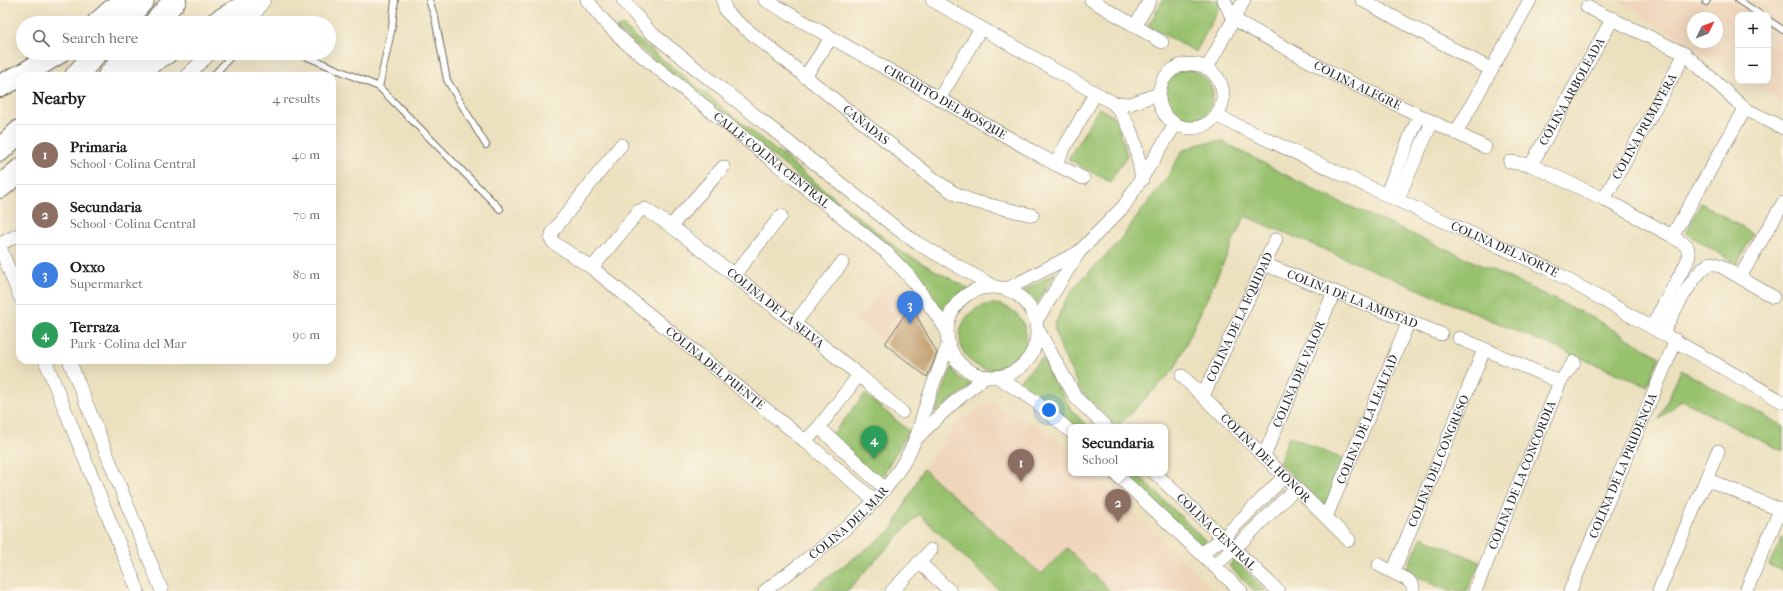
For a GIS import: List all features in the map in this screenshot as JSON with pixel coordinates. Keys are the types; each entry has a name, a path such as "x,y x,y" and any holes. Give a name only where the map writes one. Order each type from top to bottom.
{"highway":[{"path":"106,16 124,0"},
{"path":"129,16 144,0"},
{"path":"161,16 175,0"},
{"path":"228,16 255,0"},
{"path":"28,72 48,60"},
{"path":"79,72 90,60"},
{"path":"112,72 123,60"},
{"path":"134,72 154,60"},
{"path":"0,86 16,78"},
{"path":"0,150 16,135"},
{"path":"0,187 16,173"}],"street":[{"path":"252,16 257,11 264,0"},
{"name":"CALLE COLINA CENTRAL","path":"587,0 602,20 626,43 886,252 909,276 946,330"},
{"name":"CALLE COLINA CENTRAL","path":"623,0 649,31 895,227 917,243 993,286"},
{"name":"CAÑADAS","path":"723,0 726,11 736,21 935,180 954,193 972,201 1032,215"},
{"name":"CIRCUITO DEL BOSQUE","path":"765,0 1055,164 1083,178"},
{"path":"932,0 1113,103 1122,113 1130,128 1137,149 1142,180"},
{"path":"1091,0 1162,42"},
{"path":"1135,26 1150,0"},
{"path":"1224,0 1233,20"},
{"path":"1206,68 1244,0"},
{"path":"1362,0 1492,70"},
{"path":"1456,133 1530,0"},
{"path":"1587,7 1613,18 1685,54 1745,109 1783,128"},
{"name":"COLINA ARBOLEADA","path":"1531,165 1613,18"},
{"name":"COLINA ALEGRE","path":"1233,20 1333,74 1485,147"},
{"path":"939,99 981,28"},
{"path":"805,77 831,38"},
{"name":"COLINA PRIMAVERA","path":"1604,199 1685,54"},
{"path":"190,72 203,60"},
{"path":"1198,64 1206,68 1217,77 1223,89 1221,108 1217,116 1202,127 1193,129 1175,125 1162,112 1159,103 1158,94 1160,84 1164,76 1179,65 1198,64"},
{"path":"1055,164 1095,94"},
{"path":"1113,103 1130,104 1158,94"},
{"path":"1672,236 1745,109"},
{"name":"COLINA DEL NORTE","path":"1217,116 1391,198 1547,268 1652,326 1783,402"},
{"path":"1391,198 1419,116"},
{"path":"1391,198 1432,122"},
{"path":"992,377 1012,374 1023,366 1031,356 1036,344 1037,325 1079,252 1124,206 1142,180 1175,125"},
{"name":"COLINA DEL PUENTE","path":"621,145 553,231 551,239 554,244 592,268 805,441 875,501"},
{"path":"1510,162 1531,165 1604,199 1683,243 1689,250 1687,262 1652,326"},
{"path":"671,226 723,167"},
{"path":"1740,277 1783,203"},
{"name":"COLINA DE LA SELVA","path":"592,268 639,211 645,209 671,226 734,275 859,375 902,412"},
{"path":"734,275 781,216"},
{"path":"0,245 16,236"},
{"name":"COLINA DE LA EQUIDAD","path":"1203,396 1276,239"},
{"path":"0,245 16,268"},
{"path":"0,245 16,287"},
{"path":"1007,289 1079,252"},
{"path":"1663,333 1671,315 1702,269 1711,263 1719,265 1773,297"},
{"path":"794,324 842,264"},
{"name":"COLINA DE LA AMISTAD","path":"1264,264 1409,320 1441,334"},
{"path":"1068,429 1036,402 992,377 970,372 957,361 948,345 946,330 949,316 956,304 966,294 979,288 993,286 1007,289 1020,296 1030,307 1037,325 1076,398 1103,424"},
{"name":"COLINA DEL VALOR","path":"1264,456 1334,292"},
{"name":"COLINA DE LA LEALTAD","path":"1326,518 1409,320"},
{"path":"1459,338 1560,382"},
{"name":"COLINA DE LA PRUDENCIA","path":"1570,591 1676,340"},
{"name":"COLINA DEL MAR","path":"765,591 845,530 875,501 885,489 903,464 916,440 926,404 948,345"},
{"name":"COLINA DEL CONGRESO","path":"1393,572 1484,350"},
{"name":"COLINA DE LA CONCORDIA","path":"1475,591 1560,382 1574,362"},
{"path":"47,364 138,591"},
{"path":"71,364 162,591"},
{"path":"805,441 819,427 859,375"},
{"name":"COLINA DEL HONOR","path":"1182,376 1264,456 1295,489 1349,540"},
{"name":"COLINA DEL MAR","path":"916,440 945,409 970,388 992,377"},
{"path":"819,427 885,489"},
{"path":"1659,591 1718,451"},
{"path":"1118,476 1241,591"},
{"name":"COLINA CENTRAL","path":"1158,476 1278,591"},
{"path":"1201,554 1223,538 1284,477"},
{"path":"1706,479 1782,511 1746,591"},
{"path":"1214,566 1234,549 1295,489"},
{"path":"892,591 932,550"},
{"path":"919,562 950,591"},
{"path":"1379,565 1408,580 1413,589"}],"lane":[{"path":"379,87 392,27 395,0"},
{"path":"429,0 435,18 447,80 486,145"},
{"path":"1738,0 1756,12"},
{"path":"1771,22 1783,30"},
{"path":"217,72 228,60"},
{"path":"315,60 379,87 500,209"}],"shaded area":[{"path":"1617,0 1783,0 1783,103 1753,84 1771,84 1771,12 1735,12 1735,73 1694,48 1723,48 1723,12 1687,12 1687,43"},
{"path":"887,280 911,305 885,344 856,321"},
{"path":"991,402 1053,436 1068,450 1068,476 1096,476 1214,591 1110,591 1067,549 1042,575 923,469 957,422"}],"green space":[{"path":"1163,0 1223,0 1196,52 1148,26"},
{"path":"623,25 636,38 902,252 969,289 950,301 944,317 900,259 616,29"},
{"path":"1182,70 1198,73 1206,79 1211,87 1213,96 1208,112 1199,118 1189,120 1178,117 1164,102 1164,92 1169,81"},
{"path":"1099,108 1116,118 1127,155 1110,182 1068,159"},
{"path":"1222,141 1320,193 1510,278 1595,319 1660,357 1647,386 1245,216 1174,370 1120,424 1114,424 1081,392 1062,352 1054,327 1064,303 1077,284 1116,245 1167,177 1182,151 1199,144"},
{"path":"1701,203 1753,234 1737,264 1686,233"},
{"path":"1056,272 1036,305 1031,297 1023,291"},
{"path":"993,304 1006,307 1016,314 1023,324 1026,337 1023,350 1016,360 1006,367 993,370 980,367 970,360 963,350 960,337 963,324 970,314 980,307"},
{"path":"1042,358 1070,408 1085,424 1073,424 1064,416 1017,384"},
{"path":"952,367 958,377 972,385 935,413"},
{"path":"1681,370 1783,426 1783,451 1682,400 1659,419"},
{"path":"865,394 909,431 879,481 831,436"},
{"path":"1289,436 1347,461 1326,509 1279,463"},
{"path":"923,469 1041,574 1067,548 1110,591 1000,591 919,514 847,591 809,591 892,530"},
{"path":"1127,476 1139,476 1209,544 1204,550"},
{"path":"1783,536 1783,571 1769,565"},
{"path":"1422,537 1480,562 1467,591 1447,591 1406,571"},
{"path":"1234,559 1266,591 1255,591 1229,566"}],"building":[{"path":"911,305 937,353 927,377 885,344"}],"place":[{"name":"Oxxo","path":"910,324"},
{"name":"Terraza","path":"874,459"},
{"name":"Primaria","path":"1021,482"},
{"name":"Secundaria","path":"1118,522"}]}
